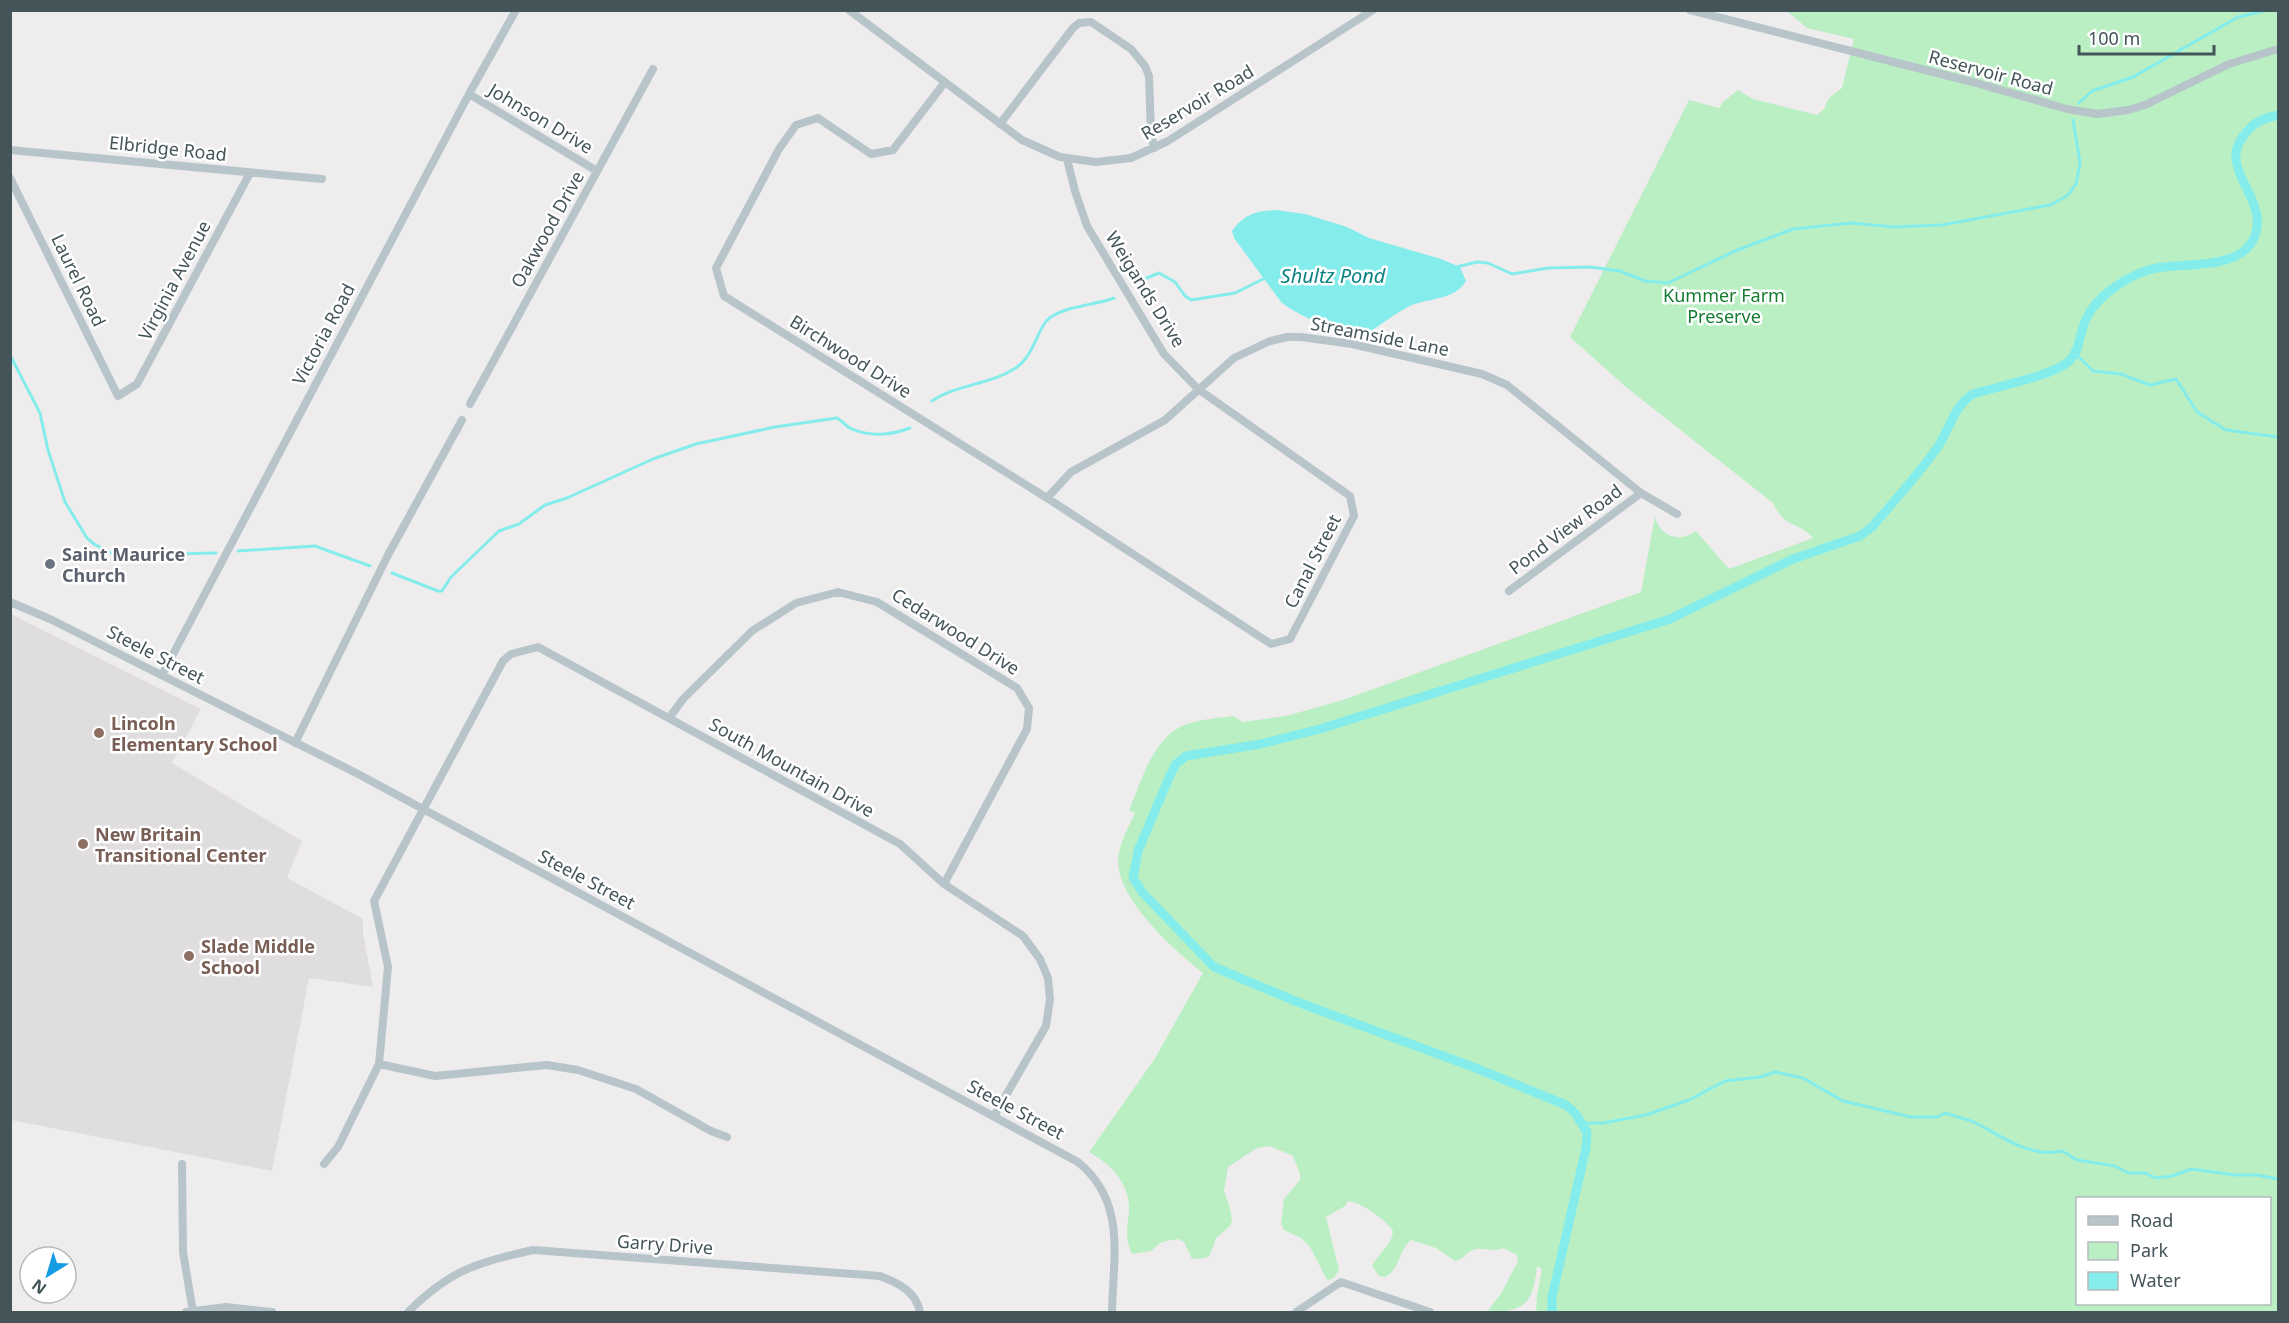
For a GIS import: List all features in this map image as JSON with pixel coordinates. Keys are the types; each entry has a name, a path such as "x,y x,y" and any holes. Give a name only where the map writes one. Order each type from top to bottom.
{"street":[{"name":"Victoria Road","path":"162,675 469,94 516,10"},
{"name":"Reservoir Road","path":"849,10 1032,146 1067,159 1112,162 1131,158 1154,148 1251,90 1373,10"},
{"name":"Reservoir Road","path":"1690,10 1976,83 2067,109 2097,114 2145,105 2229,64 2278,49"},
{"path":"1000,124 1073,28 1079,23 1091,22 1131,49 1145,66 1149,76 1151,133 1154,148"},
{"name":"Oakwood Drive","path":"470,404 653,69"},
{"name":"Birchwood Drive","path":"945,82 893,150 871,154 818,118 796,125 778,149 716,268 724,296 1047,498 1271,644 1290,639"},
{"name":"Johnson Drive","path":"469,94 597,171"},
{"name":"Elbridge Road","path":"10,150 322,179"},
{"name":"Weigands Drive","path":"1067,159 1083,215 1095,240 1155,342 1198,389 1350,496"},
{"name":"Virginia Avenue","path":"118,396 136,384 250,173"},
{"name":"Laurel Road","path":"10,178 118,396"},
{"name":"Streamside Lane","path":"1047,498 1071,472 1165,420 1234,358 1270,341 1287,337 1316,338 1352,344 1471,371 1507,385 1641,493 1677,514"},
{"path":"295,742 388,555 462,420"},
{"name":"Pond View Road","path":"1509,591 1641,493"},
{"name":"Canal Street","path":"1290,639 1354,516 1350,496"},
{"name":"Cedarwood Drive","path":"669,718 684,698 752,631 796,603 838,592 877,602 1017,688 1029,708 1027,729 944,884"},
{"name":"Steele Street","path":"10,602 31,609 295,742 1065,1154 1085,1168 1101,1187 1110,1207 1114,1224 1112,1312"},
{"name":"South Mountain Drive","path":"379,1064 388,967 374,902 503,661 512,654 538,647 900,844 944,884 1023,936 1040,959 1048,978 1050,999 1046,1026 994,1116"},
{"path":"324,1164 338,1147 379,1064 435,1076 547,1065 578,1070 636,1089 711,1131 727,1137"},
{"path":"182,1164 183,1252 190,1312 226,1307 272,1312"},
{"name":"Garry Drive","path":"408,1312 449,1276 486,1261 533,1250 880,1276 903,1285 918,1305 920,1312"},
{"path":"1296,1312 1341,1282 1430,1312"}],"shaded area":[{"name":"Slade Middle School","path":"11,614 201,709 172,763 302,841 287,878 363,919 363,933 373,987 309,978 272,1171 11,1120"}],"green space":[{"name":"Kummer Farm Preserve","path":"1787,11 2278,11 2278,1312 1536,1312 1542,1269 1537,1266 1533,1289 1525,1303 1510,1310 1487,1312 1502,1292 1518,1261 1517,1255 1503,1248 1476,1249 1455,1261 1436,1248 1411,1240 1394,1270 1385,1277 1379,1276 1372,1266 1390,1241 1393,1231 1373,1212 1353,1202 1348,1201 1345,1206 1326,1217 1339,1270 1334,1278 1328,1280 1310,1247 1301,1238 1284,1230 1281,1224 1284,1199 1300,1180 1300,1174 1293,1156 1270,1146 1257,1148 1228,1167 1224,1191 1232,1220 1230,1226 1216,1238 1210,1255 1205,1258 1192,1259 1184,1242 1178,1239 1160,1243 1151,1251 1132,1254 1127,1239 1129,1202 1127,1193 1112,1169 1089,1152 1154,1060 1203,973 1163,938 1137,908 1120,876 1118,861 1122,842 1135,813 1129,810 1150,760 1165,738 1187,724 1233,716 1243,722 1286,716 1343,700 1641,592 1655,517 1661,529 1671,536 1684,537 1696,531 1729,569 1813,538 1782,517 1773,503 1626,387 1570,337 1689,100 1719,108 1738,90 1753,99 1817,115 1824,109 1829,98 1842,88 1854,39 1807,28"}],"water":[{"name":"Shultz Pond","path":"1276,210 1305,214 1347,227 1369,238 1441,259 1460,267 1466,281 1454,293 1406,308 1366,335 1321,323 1290,309 1281,302 1234,238 1232,231 1246,217 1262,211"}],"waterway":[{"path":"2079,103 2092,91 2133,77 2238,17 2268,10"},
{"path":"1552,1312 1552,1297 1586,1148 1587,1132 1575,1113 1566,1105 1473,1067 1300,1003 1214,967 1143,893 1133,878 1138,851 1176,764 1186,756 1261,744 1320,729 1670,619 1793,559 1860,536 1872,527 1922,468 1937,448 1956,412 1966,399 1973,394 2050,372 2068,362 2078,347 2084,323 2092,309 2115,287 2152,269 2207,264 2234,257 2245,250 2253,240 2257,226 2256,213 2236,163 2236,150 2253,125 2278,115"},
{"path":"1456,267 1477,262 1488,263 1512,274 1548,268 1590,267 1620,271 1645,281 1668,283 1735,251 1793,229 1851,223 1894,227 1942,225 2050,205 2067,196 2076,184 2080,163 2073,120"},
{"path":"1139,281 1159,273 1175,282 1185,296 1191,300 1235,293 1267,277"},
{"path":"932,401 952,391 1014,369 1027,357 1046,321 1058,313 1114,298"},
{"path":"2075,353 2093,371 2121,374 2150,385 2176,379 2197,412 2226,430 2278,437"},
{"path":"10,355 40,413 48,450 65,502 87,538 111,553 128,555 216,553"},
{"path":"392,573 442,591 451,577 499,531 519,524 545,505 567,498 653,459 696,444 775,427 837,418 850,428 866,433 888,434 910,428"},
{"path":"238,551 315,546 370,566"},
{"path":"1583,1123 1603,1123 1646,1115 1689,1100 1725,1081 1760,1077 1775,1072 1803,1078 1843,1101 1911,1117 1937,1117 1946,1113 1974,1122 2008,1141 2029,1149 2039,1152 2062,1151 2077,1160 2115,1166 2128,1173 2145,1173 2156,1178 2172,1176 2191,1169 2278,1179"}],"place":[{"name":"Saint Maurice Church","path":"50,564"},
{"name":"Lincoln Elementary School","path":"99,733"},
{"name":"New Britain Transitional Center","path":"83,844"},
{"name":"Slade Middle School","path":"189,956"}]}
